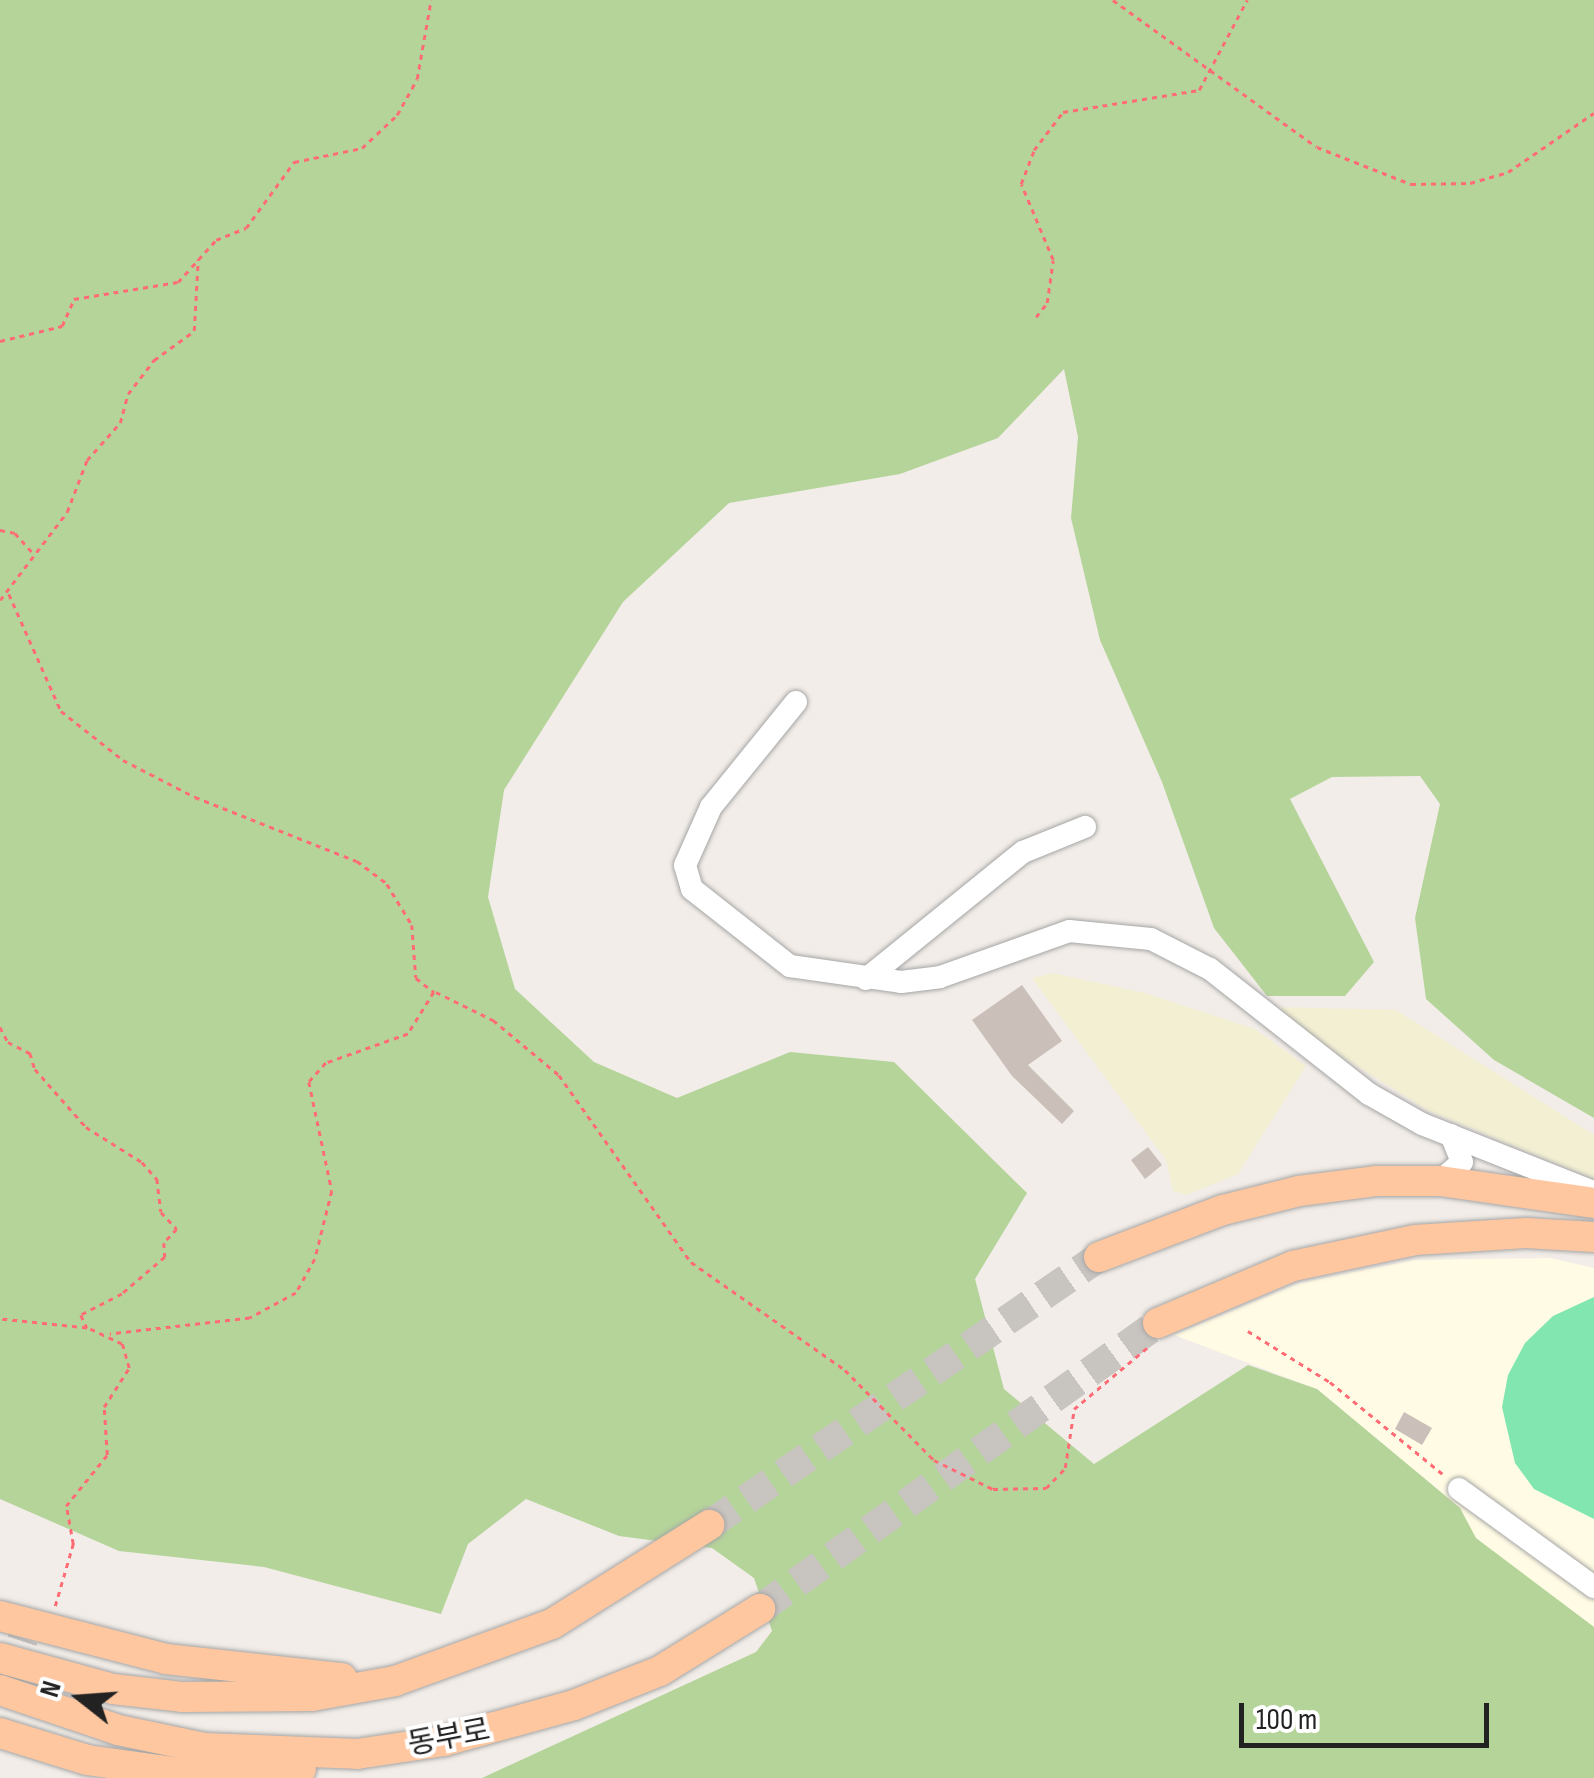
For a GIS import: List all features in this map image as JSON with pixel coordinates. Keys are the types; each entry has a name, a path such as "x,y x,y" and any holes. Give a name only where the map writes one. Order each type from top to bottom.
{"main road":[{"path":"1099,1257 1151,1234 1298,1191 1440,1181 1594,1203"},
{"path":"1156,1332 1293,1266 1415,1240 1526,1233 1594,1237"},
{"path":"0,1658 113,1689 182,1696 312,1696 395,1681 552,1624 709,1525"},
{"name":"동부로","path":"1,1700 204,1748 357,1754 444,1741 574,1705 660,1671 760,1610"},
{"path":"24,1627 166,1660 395,1681"},
{"path":"0,1733 88,1760 188,1774 284,1773 357,1754"}],"street":[{"path":"796,702 711,807 685,866 692,889 790,966 866,979 940,976 1068,931 1150,939 1210,969 1369,1094 1451,1134 1594,1192"},
{"path":"866,979 1023,852 1085,827"},
{"path":"1440,1181 1462,1162 1451,1134"},
{"path":"1459,1488 1594,1587"}],"path":[{"path":"0,342 62,326 74,299 178,282 216,240 246,228 294,162 362,148 397,115 417,80 431,0"},
{"path":"1113,0 1317,148 1411,184 1470,183 1508,172 1594,112"},
{"path":"1036,317 1047,304 1053,260 1021,184 1034,150 1062,112 1198,90 1213,72 1247,0"},
{"path":"0,600 9,594 75,497 87,460 120,423 128,394 167,347 194,332 199,258"},
{"path":"0,530 15,533 35,556"},
{"path":"9,594 62,711 122,760 194,797 357,861 387,884 412,925 416,978 434,992 494,1020 559,1076 690,1262 845,1370 934,1460 993,1489 1046,1488 1065,1468 1074,1409 1156,1332"},
{"path":"0,1319 110,1334 250,1318 296,1292 314,1259 332,1191 310,1082 326,1063 408,1034 434,992"},
{"path":"0,1027 8,1042 30,1053 35,1070 86,1126 142,1162 157,1179 161,1212 177,1229 164,1243 165,1256 122,1294 81,1314 87,1328"},
{"path":"1248,1331 1330,1382 1459,1488"},
{"path":"24,1627 73,1544 66,1506 107,1455 104,1407 128,1368 122,1344 110,1334"}],"shaded area":[{"path":"1053,973 1145,993 1255,1029 1306,1066 1238,1174 1186,1195 1173,1191 1166,1160 1032,978"},
{"path":"1279,1007 1396,1010 1594,1135 1594,1179 1427,1110 1301,1031"},
{"path":"1550,1258 1594,1268 1594,1627 1475,1538 1460,1508 1317,1389 1174,1335 1300,1283 1414,1260"}],"green space":[{"path":"0,0 1594,0 1594,1118 1494,1060 1426,999 1415,918 1440,804 1420,776 1332,777 1290,799 1374,962 1345,996 1267,996 1214,928 1162,782 1100,640 1071,518 1078,437 1064,369 998,438 900,474 729,503 623,602 504,790 488,897 515,989 594,1062 677,1098 790,1052 894,1062 1027,1193 975,1279 1004,1389 1094,1464 1248,1365 1317,1389 1460,1508 1476,1538 1594,1627 1594,1778 482,1778 756,1652 772,1631 754,1578 712,1548 619,1536 526,1499 468,1544 441,1614 264,1567 119,1551 0,1499"},
{"path":"1594,1297 1594,1519 1534,1489 1515,1463 1502,1407 1508,1375 1525,1343 1553,1316"}],"building":[{"path":"1022,985 1062,1041 1028,1065 1074,1111 1062,1124 1012,1076 972,1020"},
{"path":"1148,1147 1162,1165 1145,1179 1131,1160"},
{"path":"1404,1412 1432,1428 1422,1445 1395,1429"}],"tunnel":[{"path":"709,1525 1099,1257"},
{"path":"760,1609 1158,1323"},
{"path":"8,1684 23,1638"}]}
